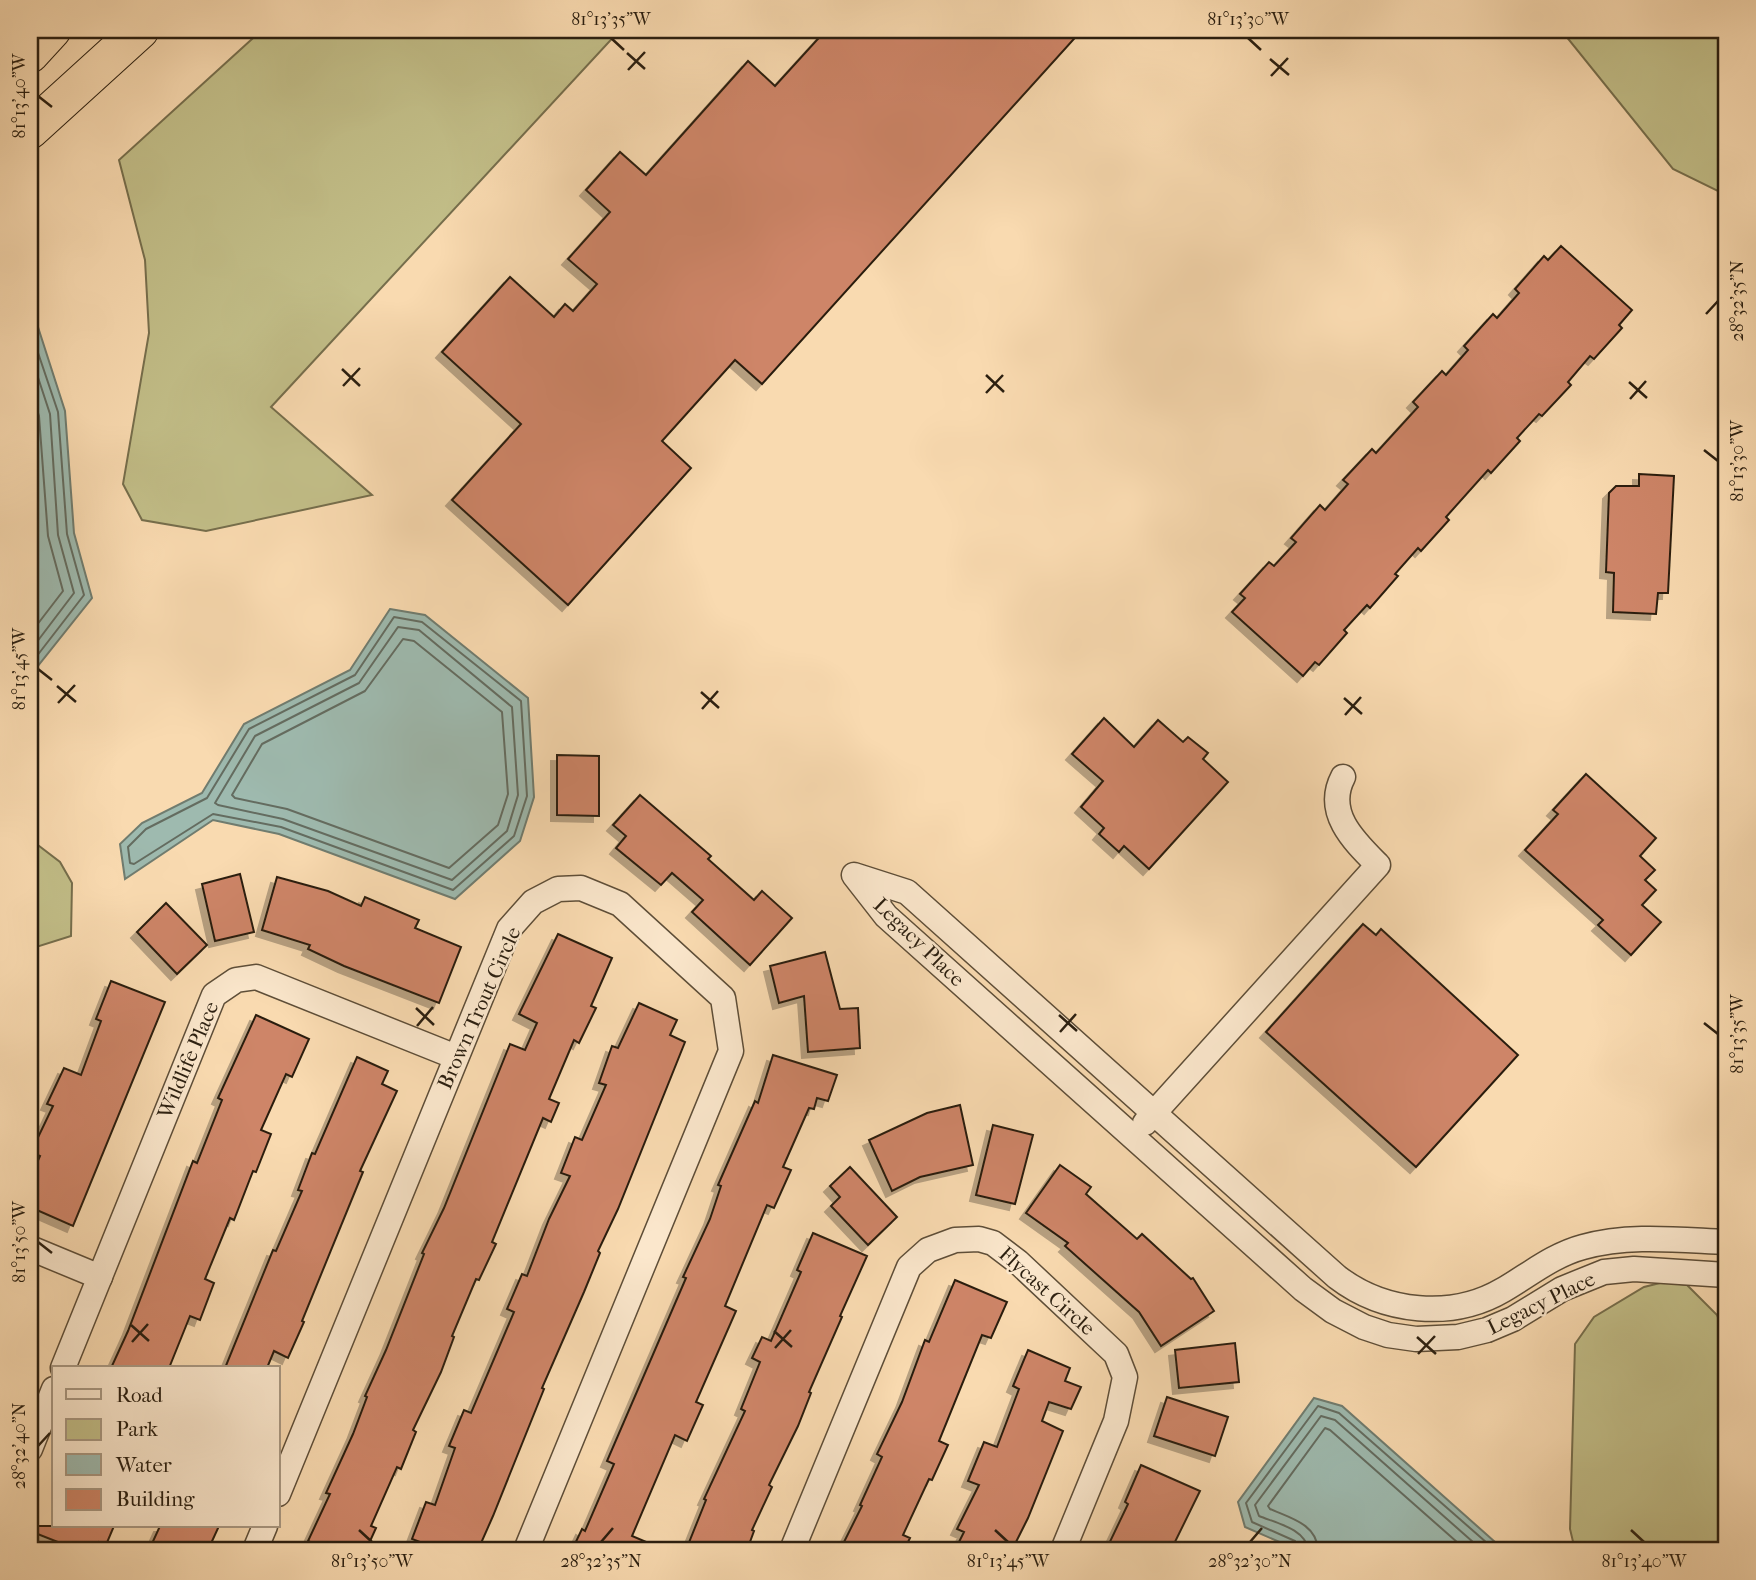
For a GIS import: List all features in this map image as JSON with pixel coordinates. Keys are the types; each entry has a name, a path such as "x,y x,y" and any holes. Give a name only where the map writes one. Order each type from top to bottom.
{"highway":[{"path":"30,54 51,30"},
{"path":"30,130 140,30"}],"street":[{"path":"1133,1137 1378,865 1354,842 1343,824 1338,798 1343,777"},
{"name":"Legacy Place","path":"1726,1242 1638,1239 1605,1242 1562,1255 1502,1291 1478,1301 1440,1309 1404,1307 1374,1298 1344,1282 907,892 854,875 886,916 1313,1297 1342,1317 1388,1335 1426,1340 1477,1333 1513,1319 1577,1282 1614,1270 1665,1270 1726,1275"},
{"name":"Brown Trout Circle","path":"280,1489 509,929 533,902 558,889 581,888 620,904 723,998 731,1051 526,1550"},
{"name":"Wildlife Place","path":"64,1366 214,995 236,980 256,977 456,1057"},
{"name":"Flycast Circle","path":"792,1550 909,1267 928,1250 955,1240 979,1239 993,1243 1018,1262 1116,1354 1125,1377 1116,1421 1063,1550"},
{"path":"30,1248 100,1277"},
{"path":"30,1449 52,1394"},
{"path":"255,1550 264,1528"}],"green space":[{"path":"262,30 620,30 271,407 372,495 206,531 142,520 123,484 149,333 145,260 119,160"},
{"path":"1561,30 1726,30 1726,195 1673,169"},
{"path":"30,839 60,862 72,883 71,936 30,949"},
{"path":"1664,1282 1687,1285 1717,1315 1724,1333 1725,1445 1720,1550 1575,1550 1570,1529 1575,1344 1594,1317 1644,1287"}],"water":[{"path":"30,321 37,324 65,411 74,533 92,598 38,666 32,729 30,729"},
{"path":"390,609 425,615 528,698 534,797 520,841 455,899 279,834 213,820 125,879 120,844 142,823 202,793 244,724 350,670"},
{"path":"1314,1398 1342,1406 1504,1550 1298,1550 1245,1527 1238,1502"}],"building":[{"path":"826,30 1082,30 762,384 735,360 662,441 691,468 568,605 452,500 521,424 442,352 510,277 554,317 565,304 573,311 597,284 568,259 610,212 586,190 620,152 646,175 748,61 775,86"},
{"path":"1561,246 1632,310 1619,325 1622,328 1594,359 1590,356 1568,382 1571,385 1517,438 1520,441 1491,473 1488,470 1446,517 1449,520 1421,551 1418,548 1395,574 1398,576 1370,608 1367,605 1344,630 1347,633 1319,665 1315,662 1303,676 1232,612 1245,598 1240,594 1269,562 1274,566 1296,542 1291,538 1320,505 1325,510 1348,484 1343,480 1372,449 1376,453 1418,407 1413,402 1442,371 1446,375 1468,350 1464,346 1493,314 1497,318 1519,293 1515,289 1544,256 1548,260"},
{"path":"1639,474 1674,476 1668,593 1658,593 1656,614 1613,612 1614,573 1606,572 1609,493 1616,486 1639,486"},
{"path":"1104,718 1134,747 1158,720 1183,742 1188,737 1208,753 1203,759 1228,782 1149,869 1124,846 1119,852 1099,834 1104,828 1081,807 1103,781 1072,754"},
{"path":"557,755 599,756 599,816 557,815"},
{"path":"1586,774 1656,838 1640,856 1655,870 1645,880 1656,890 1642,905 1661,922 1631,955 1598,925 1603,920 1525,850 1558,814 1553,810"},
{"path":"640,795 711,856 708,859 754,900 762,891 792,918 750,965 692,912 703,900 672,873 661,885 616,848 626,836 613,825"},
{"path":"240,874 254,932 215,941 202,884"},
{"path":"277,877 328,891 361,906 365,897 419,920 415,928 461,947 439,1003 344,966 308,949 310,945 262,930"},
{"path":"166,903 207,945 177,974 137,932"},
{"path":"1363,924 1376,935 1381,929 1518,1055 1416,1167 1266,1032"},
{"path":"558,934 612,958 591,1006 596,1008 579,1043 574,1040 549,1099 559,1103 551,1122 543,1118 492,1242 496,1244 479,1280 476,1279 452,1336 454,1337 441,1372 413,1430 416,1432 401,1469 397,1467 371,1526 376,1528 366,1550 327,1550 308,1541 330,1494 326,1493 353,1434 367,1397 365,1396 386,1350 424,1254 422,1253 444,1208 510,1044 525,1050 537,1023 519,1014"},
{"path":"825,952 840,1009 858,1008 860,1048 808,1052 804,996 779,1003 770,966"},
{"path":"111,981 165,1002 73,1226 30,1207 30,1179 40,1156 31,1152 53,1106 47,1104 64,1068 81,1075 101,1021 96,1019"},
{"path":"639,1003 677,1020 670,1035 685,1042 618,1209 598,1251 600,1253 584,1292 542,1388 544,1389 493,1516 478,1550 441,1550 412,1539 426,1502 435,1505 455,1448 449,1446 464,1410 471,1413 514,1312 507,1309 522,1274 527,1276 549,1219 570,1176 561,1173 575,1137 582,1140 606,1085 599,1083 612,1046 618,1048"},
{"path":"256,1015 309,1039 292,1077 286,1074 261,1130 271,1134 234,1220 230,1218 205,1279 214,1283 200,1320 190,1316 170,1366 112,1366 193,1161 197,1163 222,1100 218,1098"},
{"path":"773,1055 837,1075 828,1101 817,1098 814,1109 809,1108 783,1167 791,1170 774,1208 767,1205 725,1306 736,1311 696,1402 703,1405 687,1441 675,1435 632,1536 665,1550 572,1550 582,1529 585,1531 614,1464 607,1461 686,1278 683,1277 710,1219 721,1186 718,1185 755,1101 758,1103"},
{"path":"357,1057 388,1071 382,1084 397,1091 360,1171 363,1172 288,1358 274,1351 268,1366 226,1366 273,1250 276,1251 302,1191 298,1190 312,1153 315,1154"},
{"path":"960,1105 973,1165 920,1177 892,1191 869,1140 927,1113"},
{"path":"993,1125 1033,1135 1015,1204 976,1195"},
{"path":"1060,1165 1091,1187 1086,1194 1137,1239 1142,1234 1193,1278 1214,1311 1161,1346 1139,1312 1065,1246 1068,1243 1026,1213"},
{"path":"850,1167 897,1217 868,1245 831,1206 840,1197 830,1186"},
{"path":"813,1233 867,1256 809,1392 811,1393 798,1426 769,1485 772,1487 752,1530 754,1531 747,1550 686,1550 706,1500 704,1499 745,1411 741,1409 760,1362 752,1358 762,1337 771,1341 801,1272 797,1270"},
{"path":"955,1280 1007,1302 991,1338 982,1335 939,1441 948,1445 903,1535 910,1538 904,1550 840,1550 882,1457 877,1454 902,1402 925,1340 929,1342"},
{"path":"1235,1343 1239,1382 1179,1388 1175,1350"},
{"path":"1028,1350 1070,1368 1065,1381 1081,1387 1071,1409 1049,1402 1042,1421 1063,1431 1028,1518 1012,1550 955,1550 964,1532 957,1529 979,1485 968,1481 984,1442 997,1447 1019,1389 1013,1386"},
{"path":"1167,1397 1228,1417 1215,1456 1154,1436"},
{"path":"1141,1465 1200,1491 1171,1550 1106,1550 1128,1504 1125,1502"},
{"path":"30,1526 113,1528 106,1545 99,1542 96,1550 78,1550 30,1531"},
{"path":"159,1528 218,1528 208,1550 149,1550"}]}
